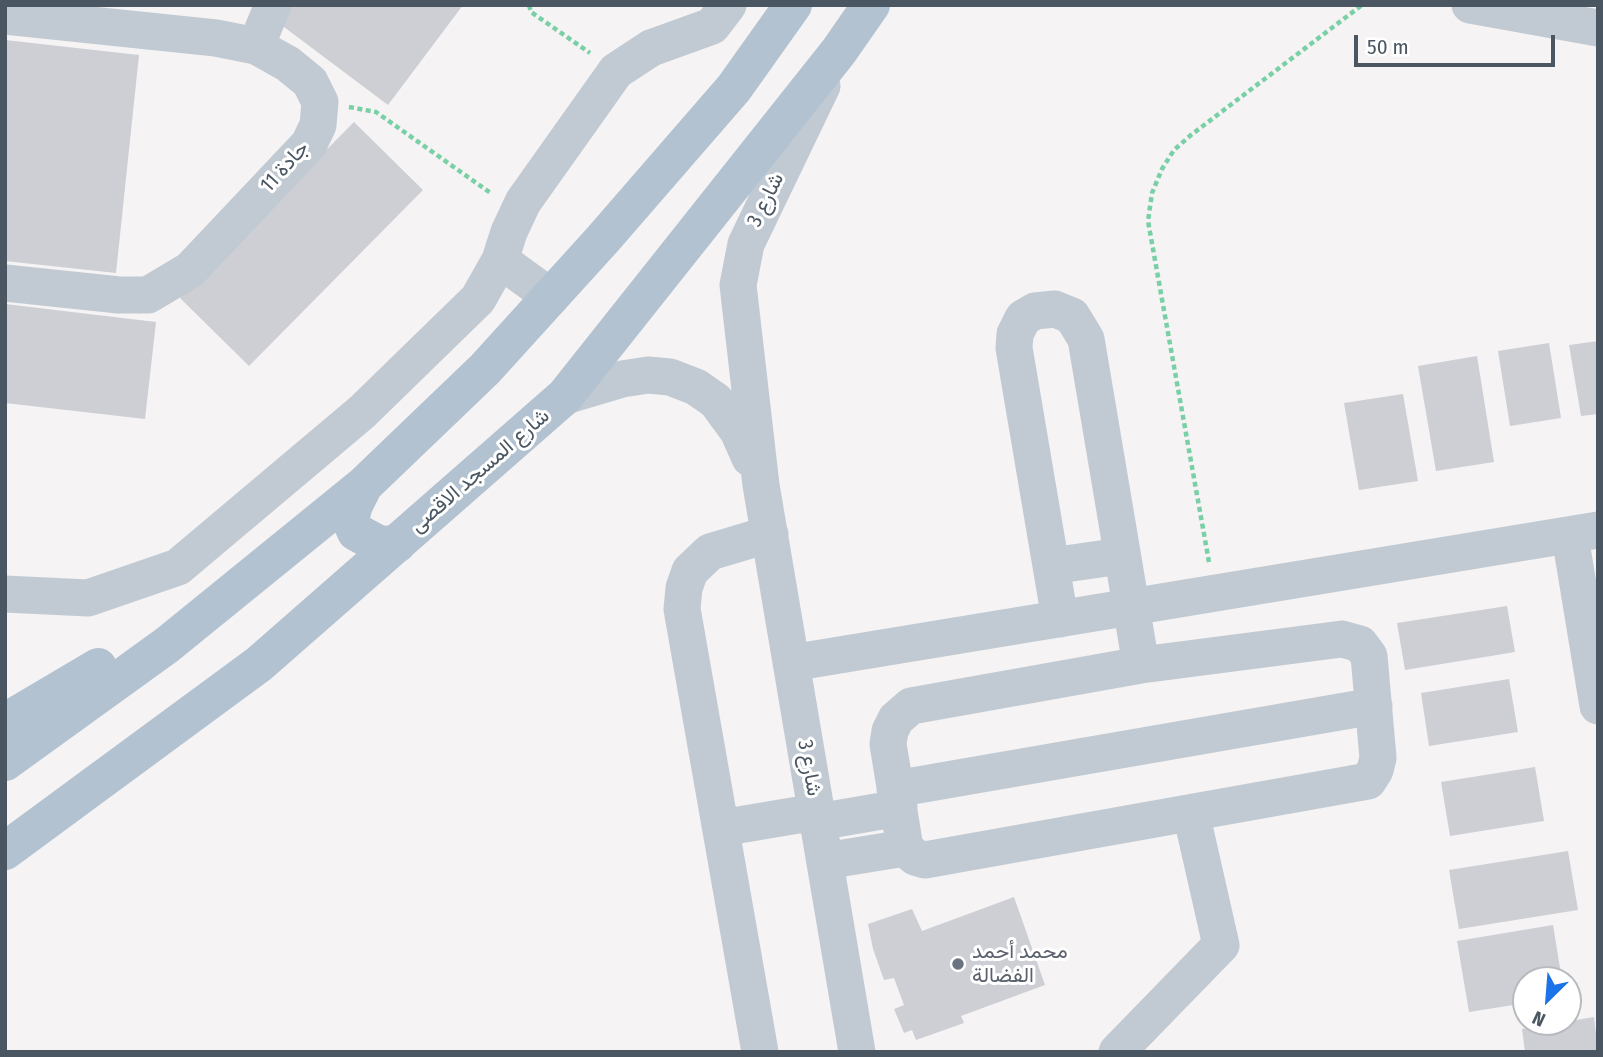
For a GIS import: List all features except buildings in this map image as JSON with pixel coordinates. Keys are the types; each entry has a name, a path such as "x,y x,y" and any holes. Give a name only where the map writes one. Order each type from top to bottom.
{"main road":[{"path":"5,762 167,645 364,485 485,369 734,88 793,5"},
{"name":"شارع المسجد الاقصى","path":"5,851 259,664 565,396 839,51 871,5"},
{"path":"364,485 350,519 356,532 380,545 397,544"},
{"path":"5,722 250,577"}],"street":[{"path":"256,46 273,5"},
{"path":"1470,5 1598,28"},
{"path":"5,16 216,38 256,46 288,64 310,82 320,102"},
{"path":"5,594 88,598 178,567 362,412 478,299 500,260 523,202 616,71 651,48 720,16 756,57"},
{"name":"شارع 3","path":"839,51 755,222 746,244 738,285 761,485 857,1052"},
{"name":"جادة 11","path":"5,283 119,295 148,295 190,270 309,144 318,125 320,102"},
{"path":"500,260 551,297"},
{"path":"1098,672 1051,566 1014,348 1015,334 1023,318 1035,311 1055,309 1072,316 1086,339 1141,666"},
{"name":"شارع 3","path":"565,396 622,379 648,375 670,377 696,387 716,401 738,431 761,485"},
{"path":"791,663 1584,533 1598,706"},
{"path":"760,1052 682,609 684,588 690,571 710,552 770,534"},
{"path":"1051,566 1121,556"},
{"path":"1342,639 1360,644 1369,656 1378,758 1368,781 925,860 905,848 888,744 896,719 911,706 1141,666 1342,639"},
{"path":"721,828 817,817 1374,706"},
{"path":"1117,1052 1221,945 1191,813"},
{"path":"825,861 905,848"}],"path":[{"path":"529,5 531,12 616,71"},
{"path":"1215,594 1148,221 1152,194 1162,169 1183,143 1362,5"},
{"path":"320,102 376,112 518,212"}],"place":[{"name":"محمد أحمد الفضالة","path":"958,964"}]}
